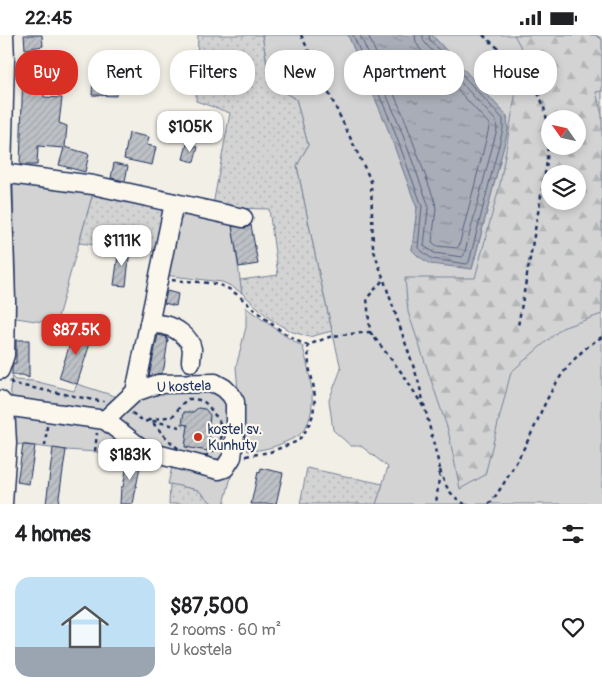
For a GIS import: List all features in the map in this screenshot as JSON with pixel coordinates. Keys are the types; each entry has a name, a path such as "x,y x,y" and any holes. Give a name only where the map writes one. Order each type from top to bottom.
{"street":[{"path":"4,35 5,60 1,142 6,301 5,373"},
{"path":"2,173 93,185 243,218"},
{"name":"U kostela","path":"135,392 174,203"},
{"path":"149,324 164,325 181,333 188,340 192,348 191,362"},
{"name":"U kostela","path":"106,420 135,392 158,384 215,383 224,388 235,402 235,434 232,457"},
{"path":"3,504 7,443 2,403 106,420 145,451 220,470 225,468 232,457"}],"path":[{"path":"301,35 371,181 373,248 418,380 445,485 453,495 465,504"},
{"path":"482,35 520,68 532,82 541,98 548,130 547,162 518,326"},
{"path":"159,278 191,283 216,284 229,289 298,342 308,345 332,336 370,332"},
{"path":"384,279 367,298 370,332 405,377 425,410"},
{"path":"489,504 513,468 548,398 569,364 585,348 602,337"},
{"path":"232,457 252,456 270,452 298,441 307,429 313,415 315,397 309,367 308,345"},
{"path":"5,373 10,383 98,400 119,407 146,422 149,420 173,416 188,399 198,399 206,402 222,426 221,438 212,453 200,458 190,456 170,442 156,425 149,420"},
{"path":"45,447 49,412"},
{"path":"149,420 184,428"},
{"path":"436,504 440,469"}],"green space":[{"path":"198,35 262,35 265,52 265,95 288,95 296,99 308,145 297,166 332,331 309,337 290,331 270,319 242,293 240,280 278,275 269,209 225,208 213,205 230,113 196,101 196,95 255,95 255,50 198,50"},
{"path":"262,35 348,35 354,50 344,50 344,95 374,95 417,208 412,250 472,269 508,130 507,116 488,95 557,95 557,50 474,50 474,80 464,70 464,50 446,50 432,35 596,35 602,39 602,504 376,504 388,467 361,446 351,446 333,430 329,400 341,369 297,166 308,145 296,99 288,95 334,95 334,50 265,50 265,52"},
{"path":"514,35 595,35 602,39 602,91 596,92 602,115 602,314 562,328 511,372 485,475 460,489 448,430 408,312 405,278 475,278 500,184 515,95 557,95 557,50 523,50"},
{"path":"13,179 94,190 56,324 16,318"},
{"path":"94,190 165,207 156,252 79,243"},
{"path":"186,214 232,223 242,293 222,282 164,275 174,227"},
{"path":"245,307 303,347 312,393 310,416 306,427 299,435 272,447 248,451 239,439 236,367 246,327"},
{"path":"12,377 15,380 34,381 74,391 77,384 124,399 104,411 12,399 10,388"},
{"path":"212,387 230,400 229,447 222,457 214,460 163,452 139,440 115,419 133,401 158,390"},
{"path":"12,413 105,424 139,450 232,473 224,504 213,504 198,490 168,484 172,467 142,456 66,450 23,444 9,446"},
{"path":"307,468 383,484 376,504 300,504"},
{"path":"170,484 198,490 213,504 169,504"}],"water":[{"path":"348,35 432,35 446,50 354,50"},
{"path":"464,70 474,80 474,95 488,95 507,116 508,130 472,269 430,264 412,250 417,208 374,95 464,95"}],"building":[{"path":"24,35 42,35 43,46 25,49"},
{"path":"22,95 44,95 44,97 62,98 59,123 67,126 65,147 89,154 85,172 59,165 64,148 38,146 37,165 20,165"},
{"path":"129,133 149,137 147,145 156,147 152,165 124,159"},
{"path":"187,144 198,147 194,162 183,159"},
{"path":"114,163 128,166 125,181 111,178"},
{"path":"251,225 258,264 239,267 232,226 246,228"},
{"path":"119,248 130,249 126,286 114,285"},
{"path":"167,291 178,294 176,306 164,303"},
{"path":"75,328 93,334 77,384 59,378"},
{"path":"158,335 168,339 164,368 162,373 149,376"},
{"path":"16,340 29,340 29,378 23,375 12,375 12,366 16,363"},
{"name":"kostel sv. Kunhuty","path":"198,408 205,409 210,415 209,426 211,426 208,451 185,447 188,425 182,424 184,412 193,412"},
{"path":"23,445 35,446 29,484 17,482"},
{"path":"53,448 66,450 58,504 46,504"},
{"path":"129,454 141,461 133,504 120,504 121,487 123,487"},
{"path":"261,468 283,473 276,504 251,504 258,472 260,473"}],"place":[{"name":"kostel sv. Kunhuty","path":"198,437"}]}
